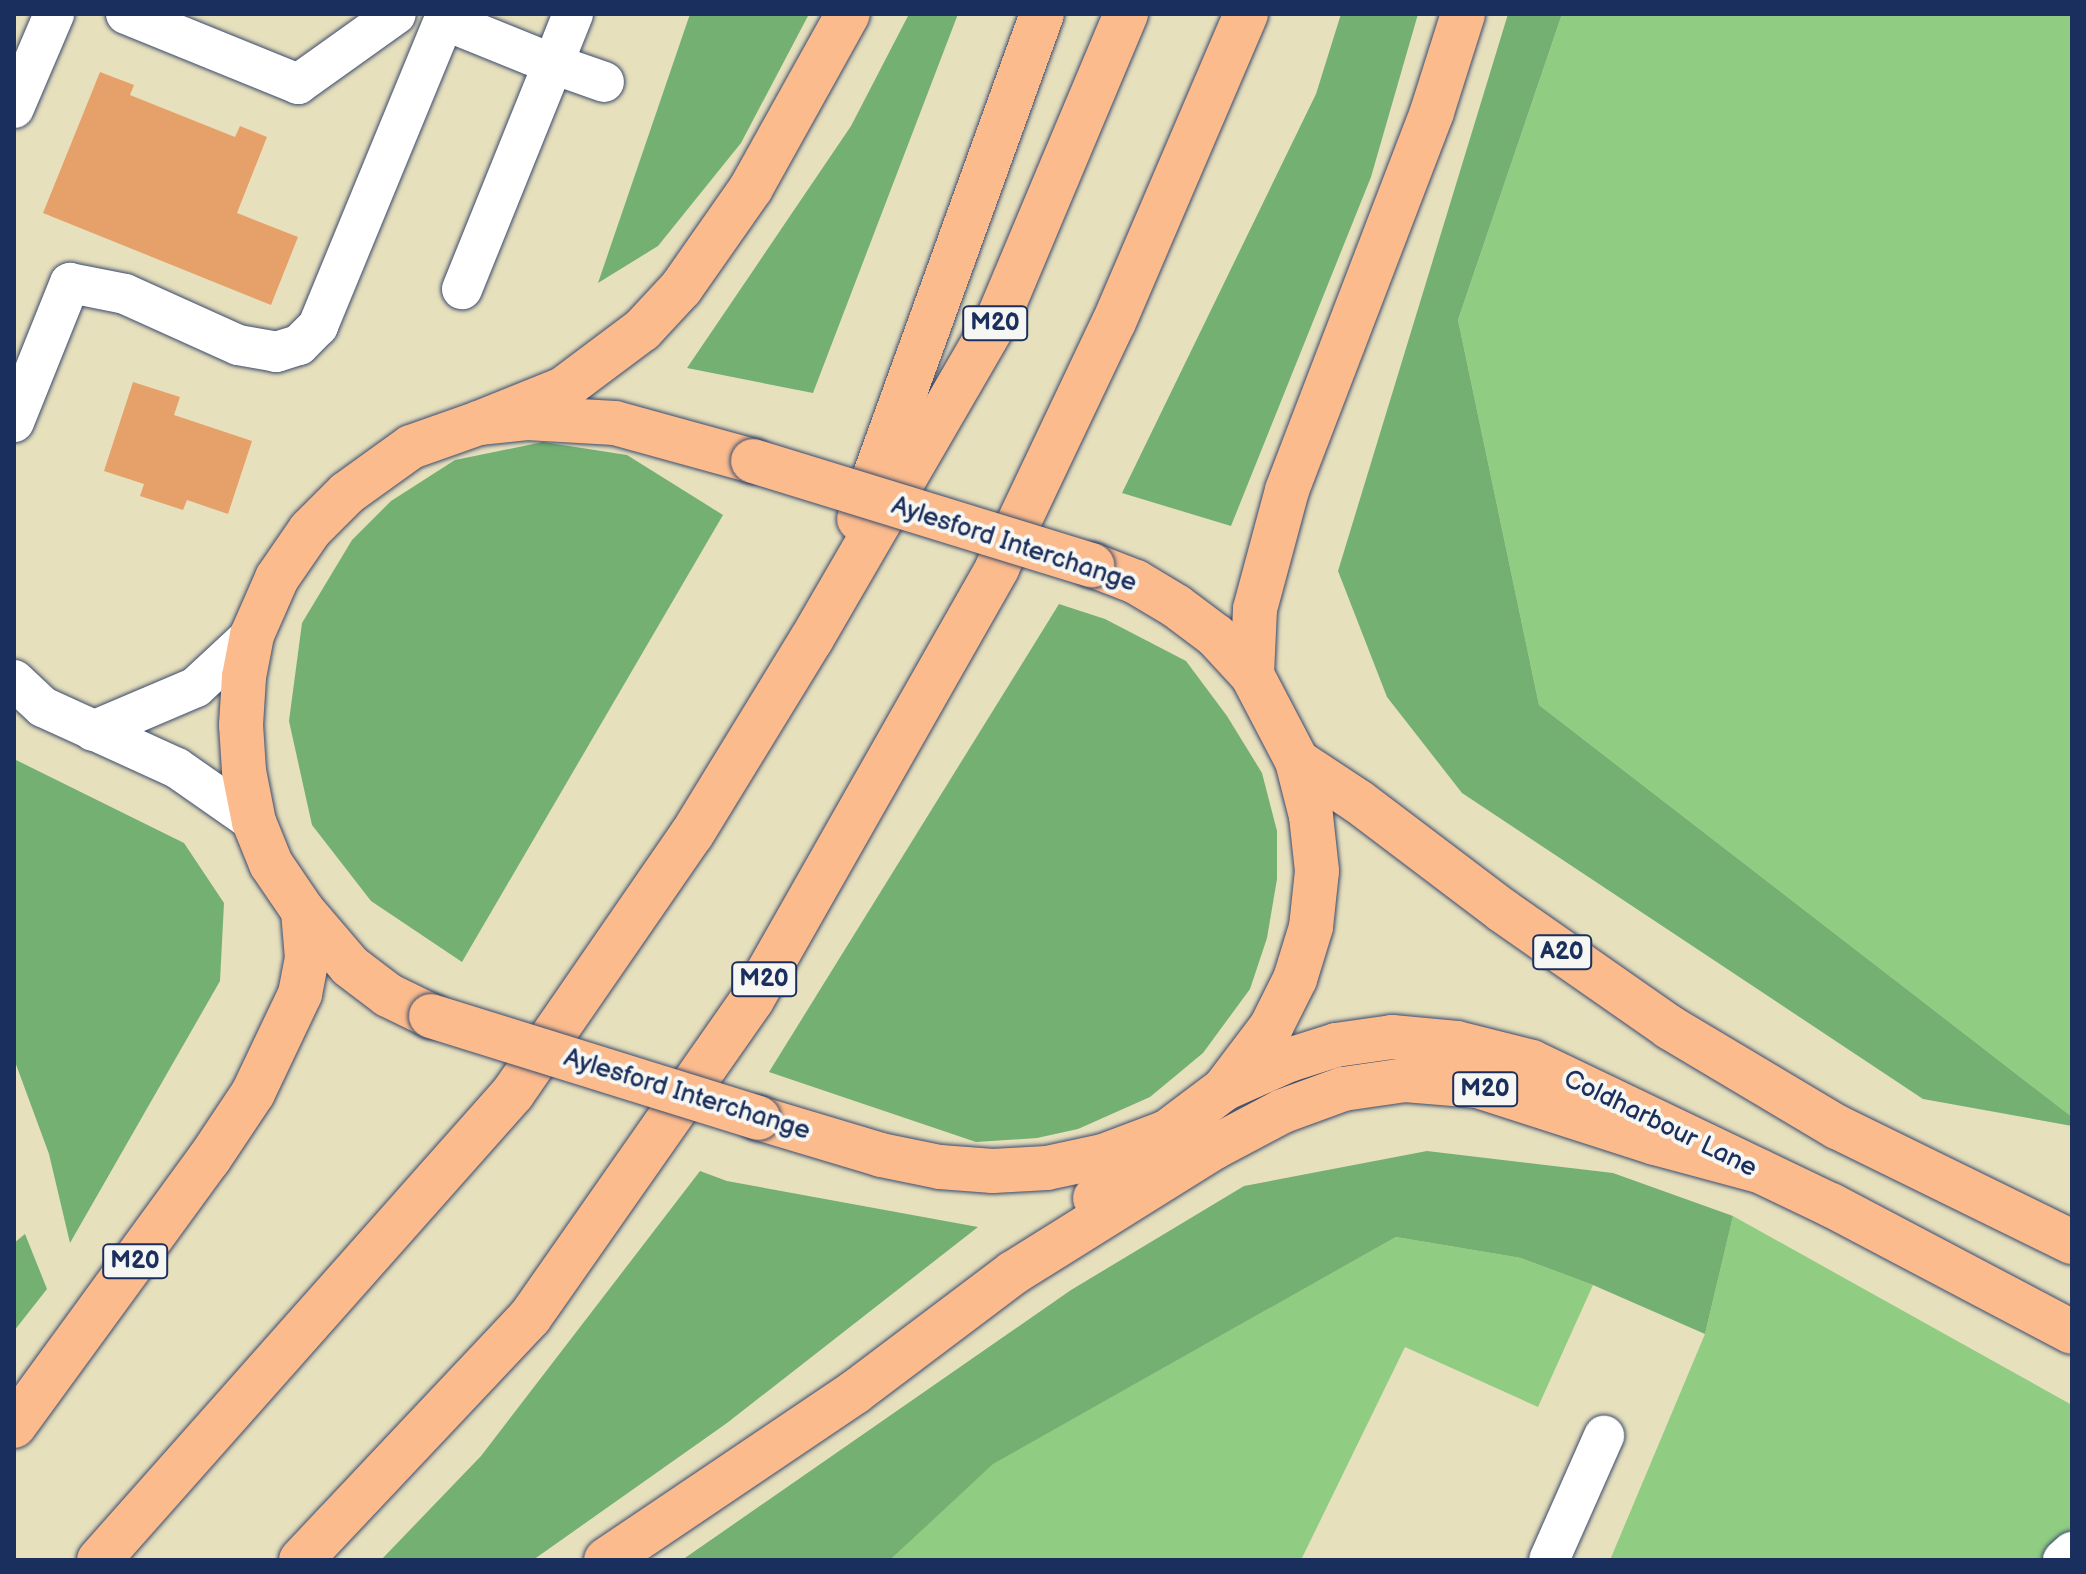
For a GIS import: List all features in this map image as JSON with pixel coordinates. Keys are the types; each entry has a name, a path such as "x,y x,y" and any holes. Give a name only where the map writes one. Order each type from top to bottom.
{"main road":[{"path":"479,423 522,409 563,389 642,330 681,288 751,188 848,14"},
{"name":"M20","path":"827,612 904,388 1042,14"},
{"name":"M20","path":"99,1560 513,1093 692,834 827,612 999,316 1126,14"},
{"name":"M20","path":"1114,322 1220,14"},
{"name":"M20","path":"301,1560 530,1317 752,1000 997,568 1114,322 1246,14"},
{"path":"1252,675 1255,609 1287,490 1432,112 1463,14"},
{"name":"Aylesford Interchange","path":"527,418 615,423 753,461 1092,565 1136,582 1176,606 1216,636 1252,675 1297,761 1311,816 1317,871 1311,927 1295,979 1271,1027 1224,1089 1167,1132 1103,1156 1047,1168 993,1171 940,1167 881,1155 431,1016 388,995 350,966 303,911 271,864 254,822 244,771 241,725 244,677 252,635 277,578 301,542 347,493 411,447 479,423 527,418"},
{"name":"A20","path":"1297,761 1359,802 1503,911 1669,1027 1837,1127 2072,1242"},
{"name":"M20","path":"14,1426 209,1159 253,1093 300,994 307,958 303,911"},
{"name":"Coldharbour Lane","path":"1224,1089 1289,1060 1336,1045 1392,1037 1457,1043 1532,1062 1831,1205 2072,1332"},
{"name":"M20","path":"606,1560 855,1392 1013,1273 1213,1148 1283,1111 1343,1089 1405,1080 1478,1086 1655,1143 1759,1171"},
{"name":"M20","path":"1013,1273 1167,1132"}],"street":[{"path":"14,108 54,14"},
{"path":"126,14 298,84 396,14"},
{"path":"462,289 573,14"},
{"path":"14,422 70,283 125,294 238,345 276,352 299,345 318,326 442,16 553,64 604,82"},
{"path":"93,731 196,687 252,635"},
{"path":"14,680 43,707 177,768 254,822"},
{"path":"1549,1560 1604,1436"},
{"path":"2063,1560 2072,1552"}],"green space":[{"path":"690,14 809,14 741,143 658,246 598,283"},
{"path":"909,14 958,14 813,393 687,368 851,126"},
{"path":"1341,14 1418,14 1371,177 1231,526 1122,493 1316,94"},
{"path":"1508,14 1562,14 1458,320 1539,705 2072,1117 2072,1126 1923,1099 1462,793 1387,697 1338,571"},
{"path":"1562,14 2072,14 2072,1117 1539,705 1458,320"},
{"path":"543,442 627,455 723,515 462,962 371,901 312,825 289,721 302,623 352,540 391,501 455,460"},
{"path":"1059,604 1105,619 1186,661 1227,716 1262,773 1277,831 1277,879 1267,938 1250,989 1203,1053 1150,1097 1078,1129 1037,1138 976,1142 769,1072"},
{"path":"14,759 184,843 224,903 220,981 70,1243 49,1154 14,1059"},
{"path":"1427,1151 1613,1173 1733,1216 1705,1334 1593,1285 1521,1258 1396,1237 993,1464 890,1560 682,1560 1071,1290 1244,1186"},
{"path":"700,1171 727,1181 978,1227 727,1423 533,1560 381,1560 481,1456"},
{"path":"1733,1216 2072,1405 2072,1560 1610,1560 1705,1334"},
{"path":"25,1234 47,1289 14,1331 14,1243"},
{"path":"1396,1237 1521,1258 1593,1285 1538,1407 1405,1347 1301,1560 890,1560 992,1464"}],"building":[{"path":"100,72 134,85 130,95 235,137 240,126 267,137 237,213 298,237 271,305 43,213"},
{"path":"133,382 180,397 174,415 252,441 228,514 187,500 183,510 140,496 144,484 104,471"}]}
